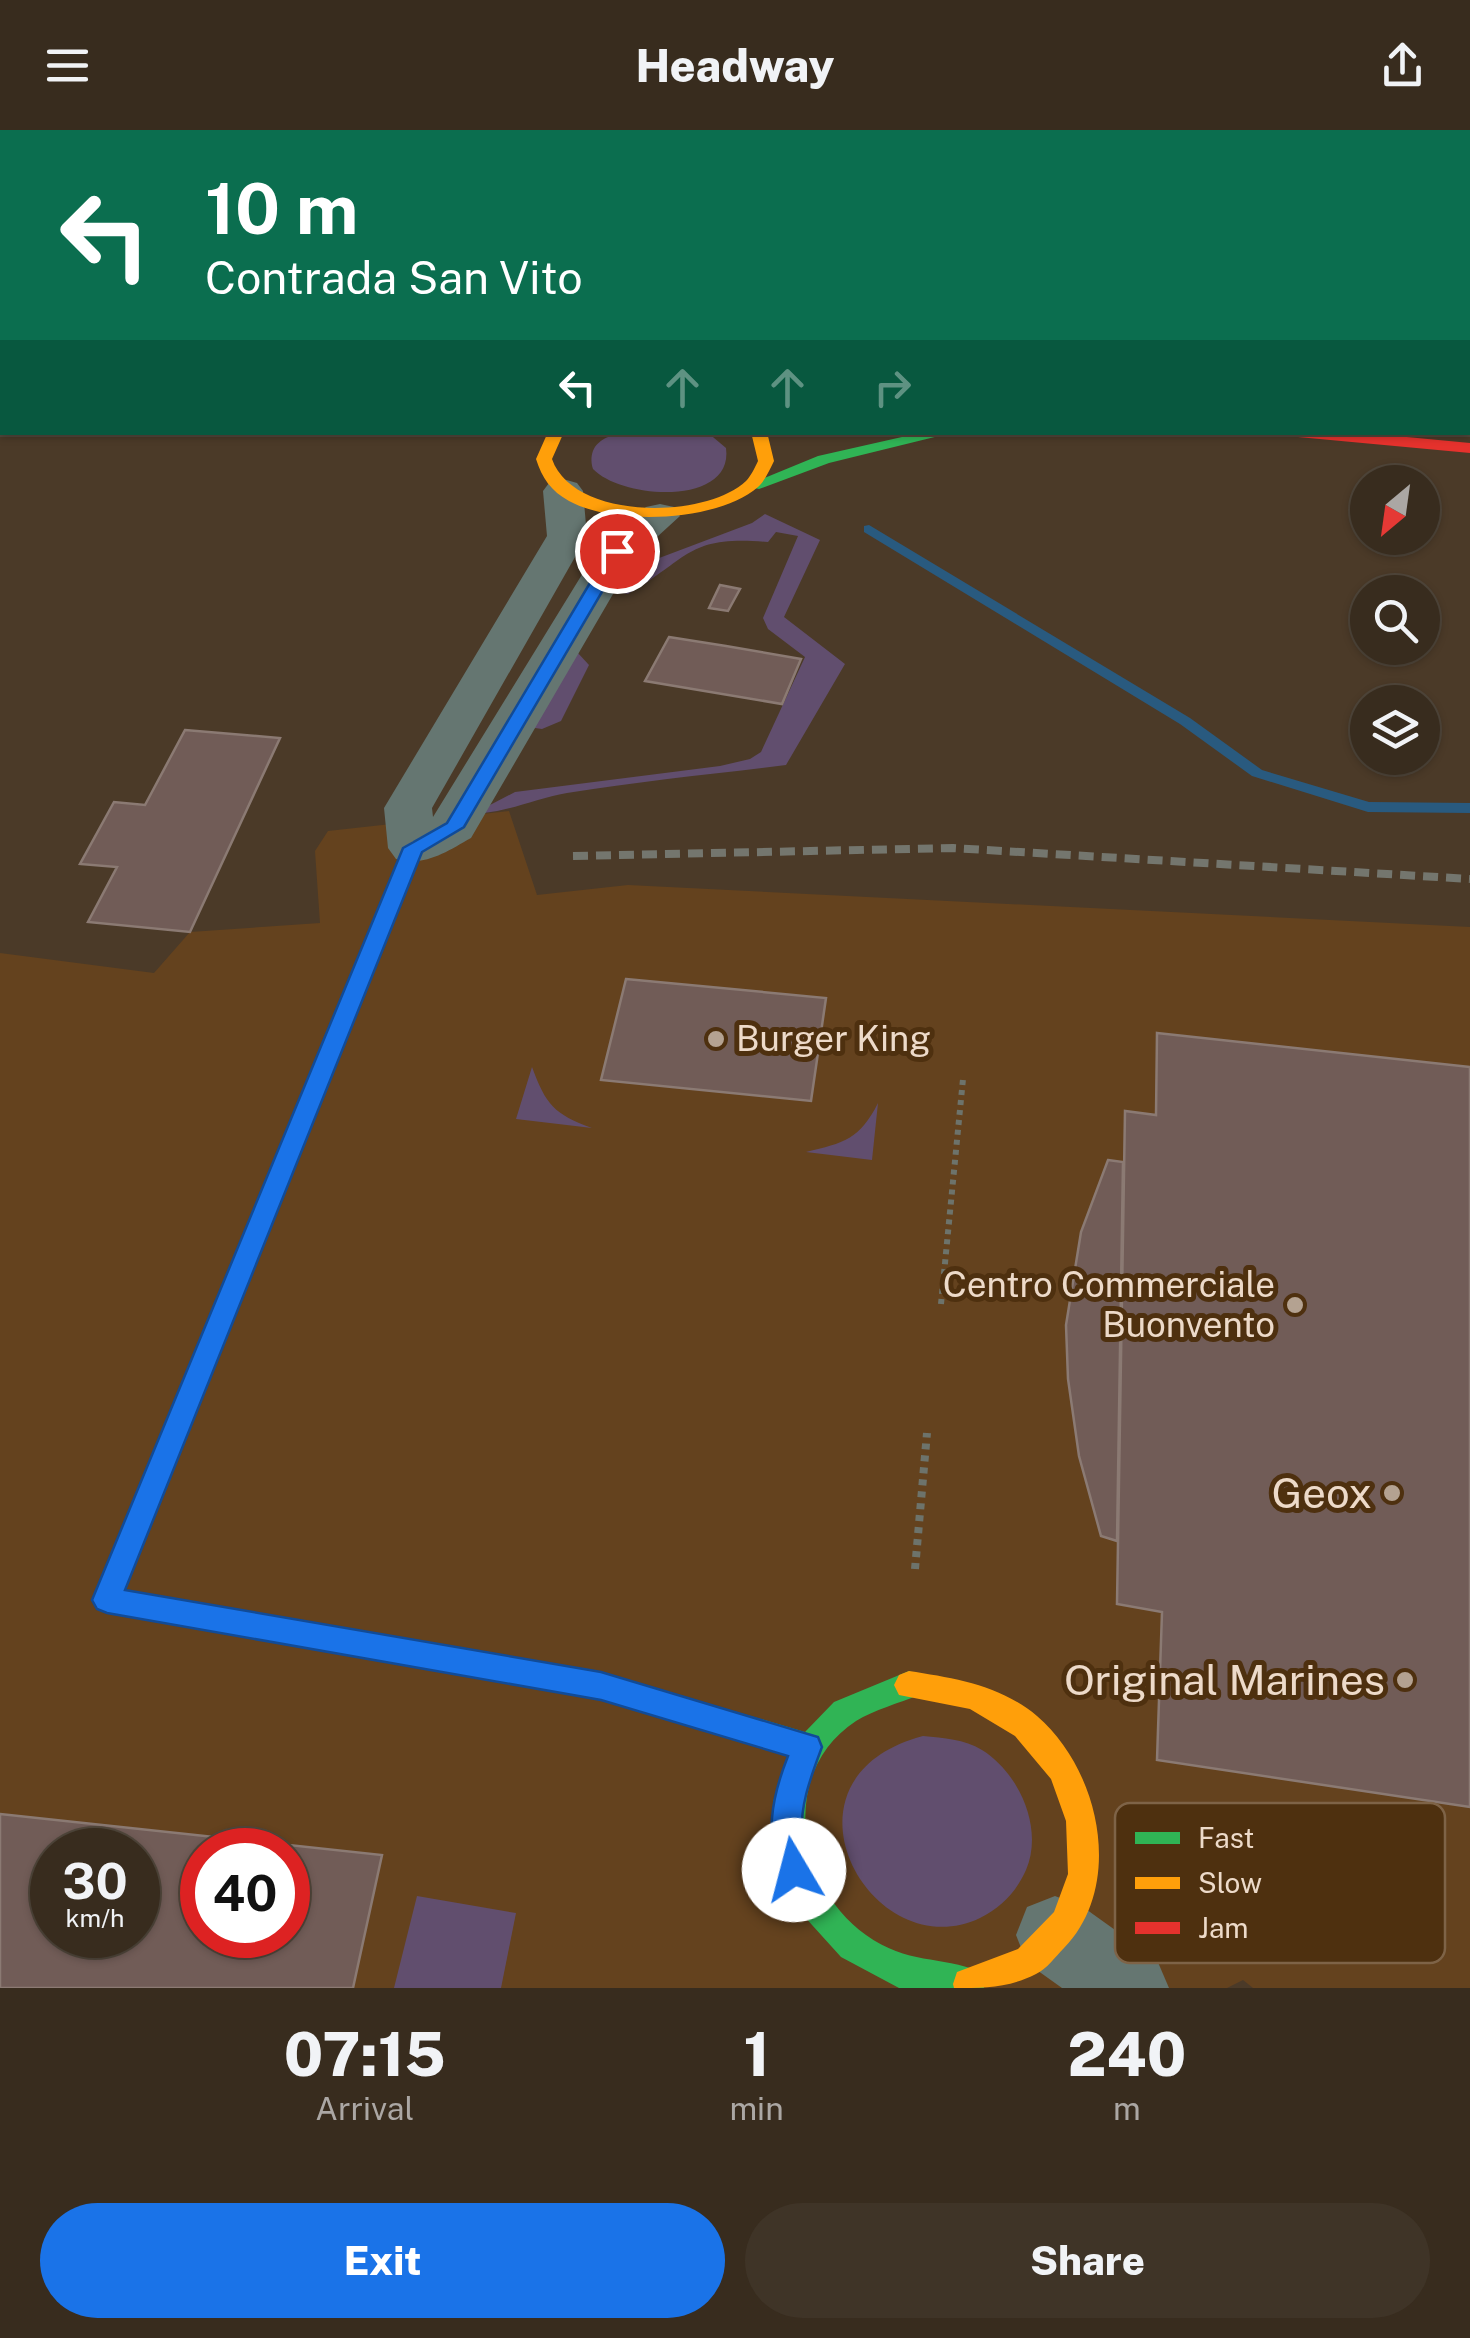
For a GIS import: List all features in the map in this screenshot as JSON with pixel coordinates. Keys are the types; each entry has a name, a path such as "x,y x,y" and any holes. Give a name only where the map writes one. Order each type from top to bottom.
{"street":[{"path":"555,435 546,464 566,536 408,808 413,848 107,1600 601,1686 807,1747"},
{"path":"753,486 768,464 768,446 761,435"},
{"path":"546,464 591,505 618,513 660,516 720,504 753,486 824,459 934,435"},
{"path":"1330,435 1470,448"},
{"path":"413,848 454,827 617,551 660,516"},
{"path":"909,1685 951,1685 978,1694 1034,1728 1067,1768 1086,1818 1086,1871 1068,1920 1055,1935 1034,1959 988,1982 934,1987 880,1972 835,1939 802,1896 786,1844 788,1793 807,1747 834,1716 869,1695 909,1685"},
{"path":"1055,1935 1129,1988"}],"path":[{"path":"941,1304 962,1080"},
{"path":"915,1568 927,1433"}],"shaded area":[{"path":"613,435 711,435 726,448 724,467 713,480 695,488 674,492 628,487 593,469 593,452 601,441"},
{"path":"765,514 820,540 784,617 845,664 786,765 567,793 484,813 490,805 515,792 720,766 750,759 761,752 805,657 768,629 763,618 798,536 776,532 768,542 704,546 628,594 608,590 638,566 752,523"},
{"path":"577,652 589,665 561,721 542,729 528,727"},
{"path":"509,811 537,895 628,885 1470,927 1470,1988 1253,1988 1243,1980 1227,1988 0,1988 0,953 154,973 190,932 320,923 315,851 328,831"},
{"path":"532,1067 553,1106 592,1128 516,1119"},
{"path":"878,1103 872,1160 806,1152 849,1138 864,1125"},
{"path":"923,1736 968,1743 995,1760 1025,1803 1032,1837 1026,1870 1008,1898 980,1918 940,1927 903,1917 872,1894 851,1862 842,1826 850,1789 875,1758"},
{"path":"417,1896 516,1913 501,1988 394,1988"}],"building":[{"path":"720,585 740,589 728,611 709,608"},
{"path":"669,637 801,659 782,704 645,681"},
{"path":"185,730 280,738 190,932 88,922 117,867 80,864 114,802 145,805"},
{"name":"Burger King","path":"626,979 826,998 811,1101 601,1080"},
{"name":"Centro Commerciale Buonvento","path":"1157,1033 1470,1067 1470,1807 1157,1760 1162,1612 1117,1604 1125,1111 1156,1115"},
{"path":"1108,1160 1123,1162 1117,1541 1101,1536 1079,1456 1068,1379 1066,1325 1081,1232"},
{"path":"0,1814 130,1828 30,1828 30,1958 160,1958 160,1831 180,1833 180,1958 310,1958 310,1847 382,1855 353,1988 0,1988"}],"waterway":[{"path":"869,529 1185,721 1257,773 1368,807 1470,808"}],"railway":[{"path":"573,856 953,848 1470,879"}],"traffic: fast":[{"path":"753,486 824,459 934,435"},
{"path":"153,1487 107,1600 601,1686 807,1747"},
{"path":"909,1685 845,1712 805,1753 789,1802 792,1854 815,1904 853,1946 905,1974 969,1984"}],"traffic: slow":[{"path":"555,435 544,459 553,481 576,498 610,509 650,512 690,509 727,499 754,483 766,461 760,435"},
{"path":"153,1487 413,848"},
{"path":"909,1685 974,1696 1026,1726 1062,1769 1082,1821 1084,1874 1066,1923 1029,1961 969,1984"}],"traffic: jam":[{"path":"1330,435 1470,448"}],"place":[{"name":"Burger King","path":"716,1039"},
{"name":"Centro Commerciale Buonvento","path":"1295,1305"},
{"name":"Geox","path":"1392,1493"},
{"name":"Original Marines","path":"1405,1680"}],"route":[{"path":"617,551 454,827 413,848 107,1600 601,1686 807,1747 788,1793 786,1844 794,1870"}]}
